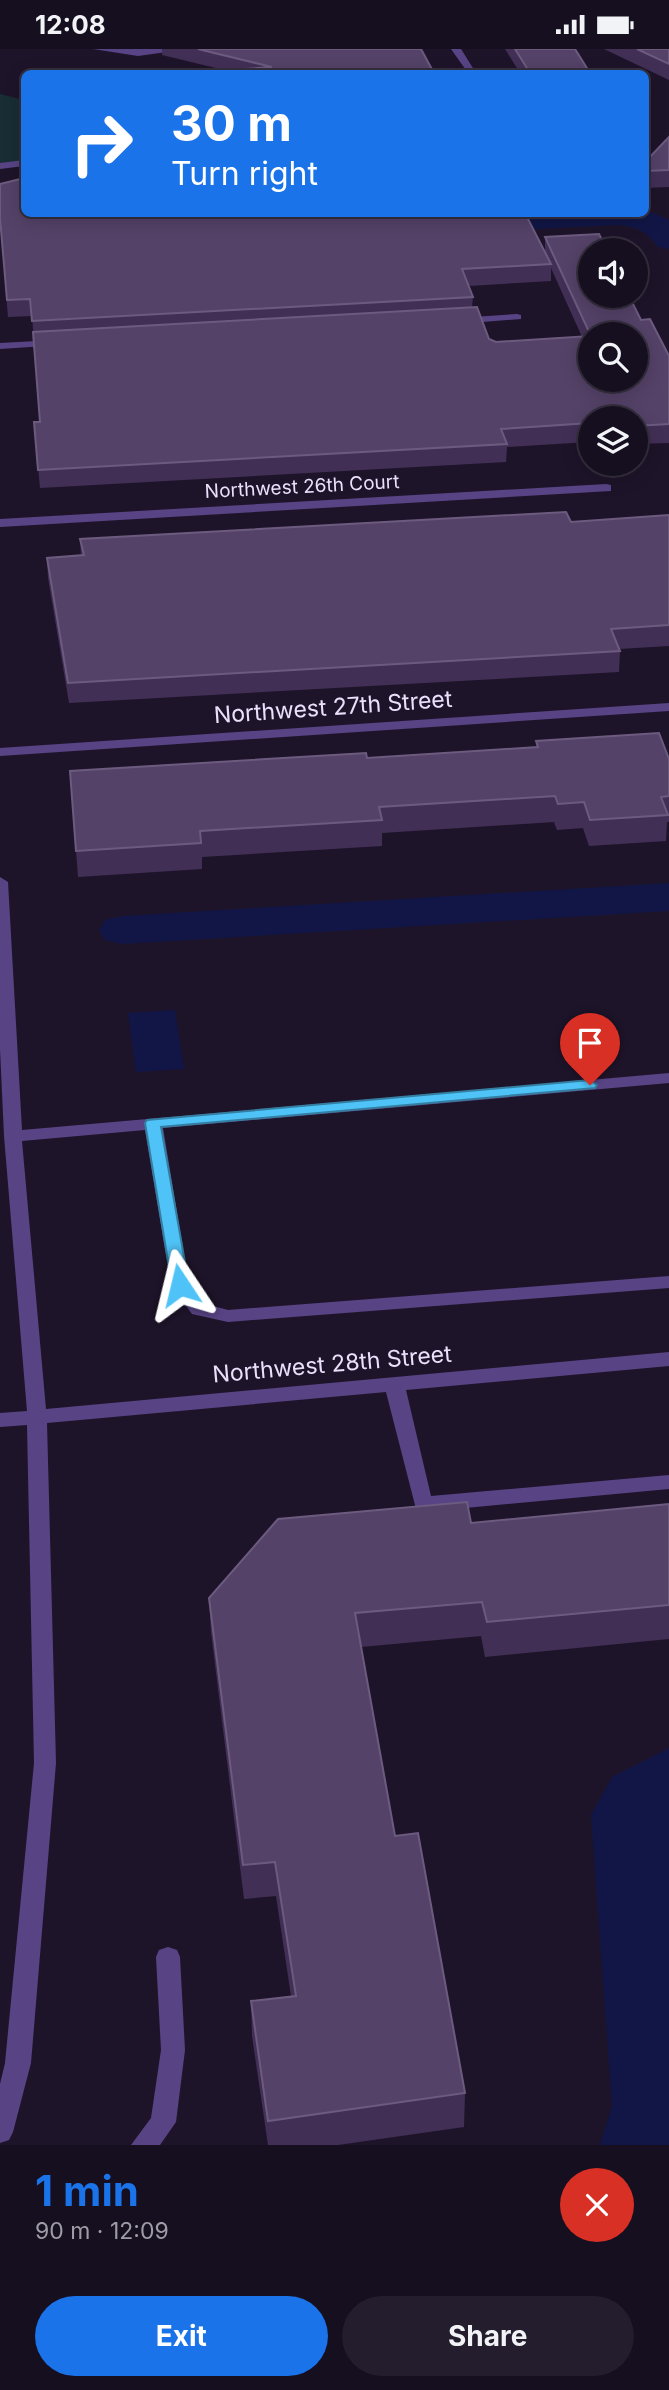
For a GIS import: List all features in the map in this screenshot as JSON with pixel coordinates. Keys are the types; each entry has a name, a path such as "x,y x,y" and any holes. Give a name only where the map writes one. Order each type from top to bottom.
{"street":[{"path":"98,49 138,53 183,49"},
{"path":"458,52 470,70"},
{"path":"0,166 21,163"},
{"path":"447,321 517,317"},
{"path":"0,346 70,342"},
{"name":"Northwest 26th Court","path":"0,523 606,488"},
{"name":"Northwest 27th Street","path":"0,752 669,707"},
{"path":"0,882 13,1136 37,1416 45,1763 18,2063 0,2132"},
{"path":"13,1136 669,1078"},
{"path":"153,1123 180,1285 199,1309 211,1314 228,1316 669,1282"},
{"name":"Northwest 28th Street","path":"0,1420 669,1359"},
{"path":"394,1383 423,1504 669,1482"},
{"path":"144,2145 163,2122 173,2050 168,1957"}],"shaded area":[{"path":"0,94 21,99 21,163 0,166"},
{"path":"175,1010 184,1069 136,1072 128,1013"},
{"path":"669,1748 669,2145 600,2145 612,2106 591,1815 612,1777"}],"building":[{"path":"198,49 421,49 432,70 230,70 272,67"},
{"path":"515,49 575,49 588,70 528,70"},
{"path":"637,49 669,49 669,64"},
{"path":"669,137 669,170 649,171 649,158"},
{"path":"21,179 21,217 527,217 551,264 462,269 473,297 32,321 30,299 7,300 0,184"},
{"path":"599,234 601,238 578,238 578,308 635,308 641,320 650,319 669,356 669,424 648,425 648,406 578,406 578,424 501,429 507,444 38,470 34,422 40,422 33,332 477,307 489,339 496,342 578,337 578,392 648,392 648,322 584,322 545,237"},
{"path":"566,512 571,522 669,515 669,625 611,629 620,651 68,683 47,558 84,555 80,539"},
{"path":"659,733 669,759 669,796 661,797 668,815 590,820 584,802 558,804 555,796 379,807 382,820 200,831 201,843 76,851 70,771 366,753 367,758 538,747 536,741"},
{"path":"467,1502 471,1523 669,1504 669,1605 487,1622 482,1602 355,1613 395,1836 418,1833 465,2093 268,2121 251,2001 296,1996 275,1862 243,1865 209,1598 278,1519"}],"waterway":[{"path":"459,224 597,217"},
{"path":"627,217 647,219 662,229 669,240"},
{"path":"122,930 669,897"}],"route":[{"path":"180,1285 153,1123 590,1085"}]}
